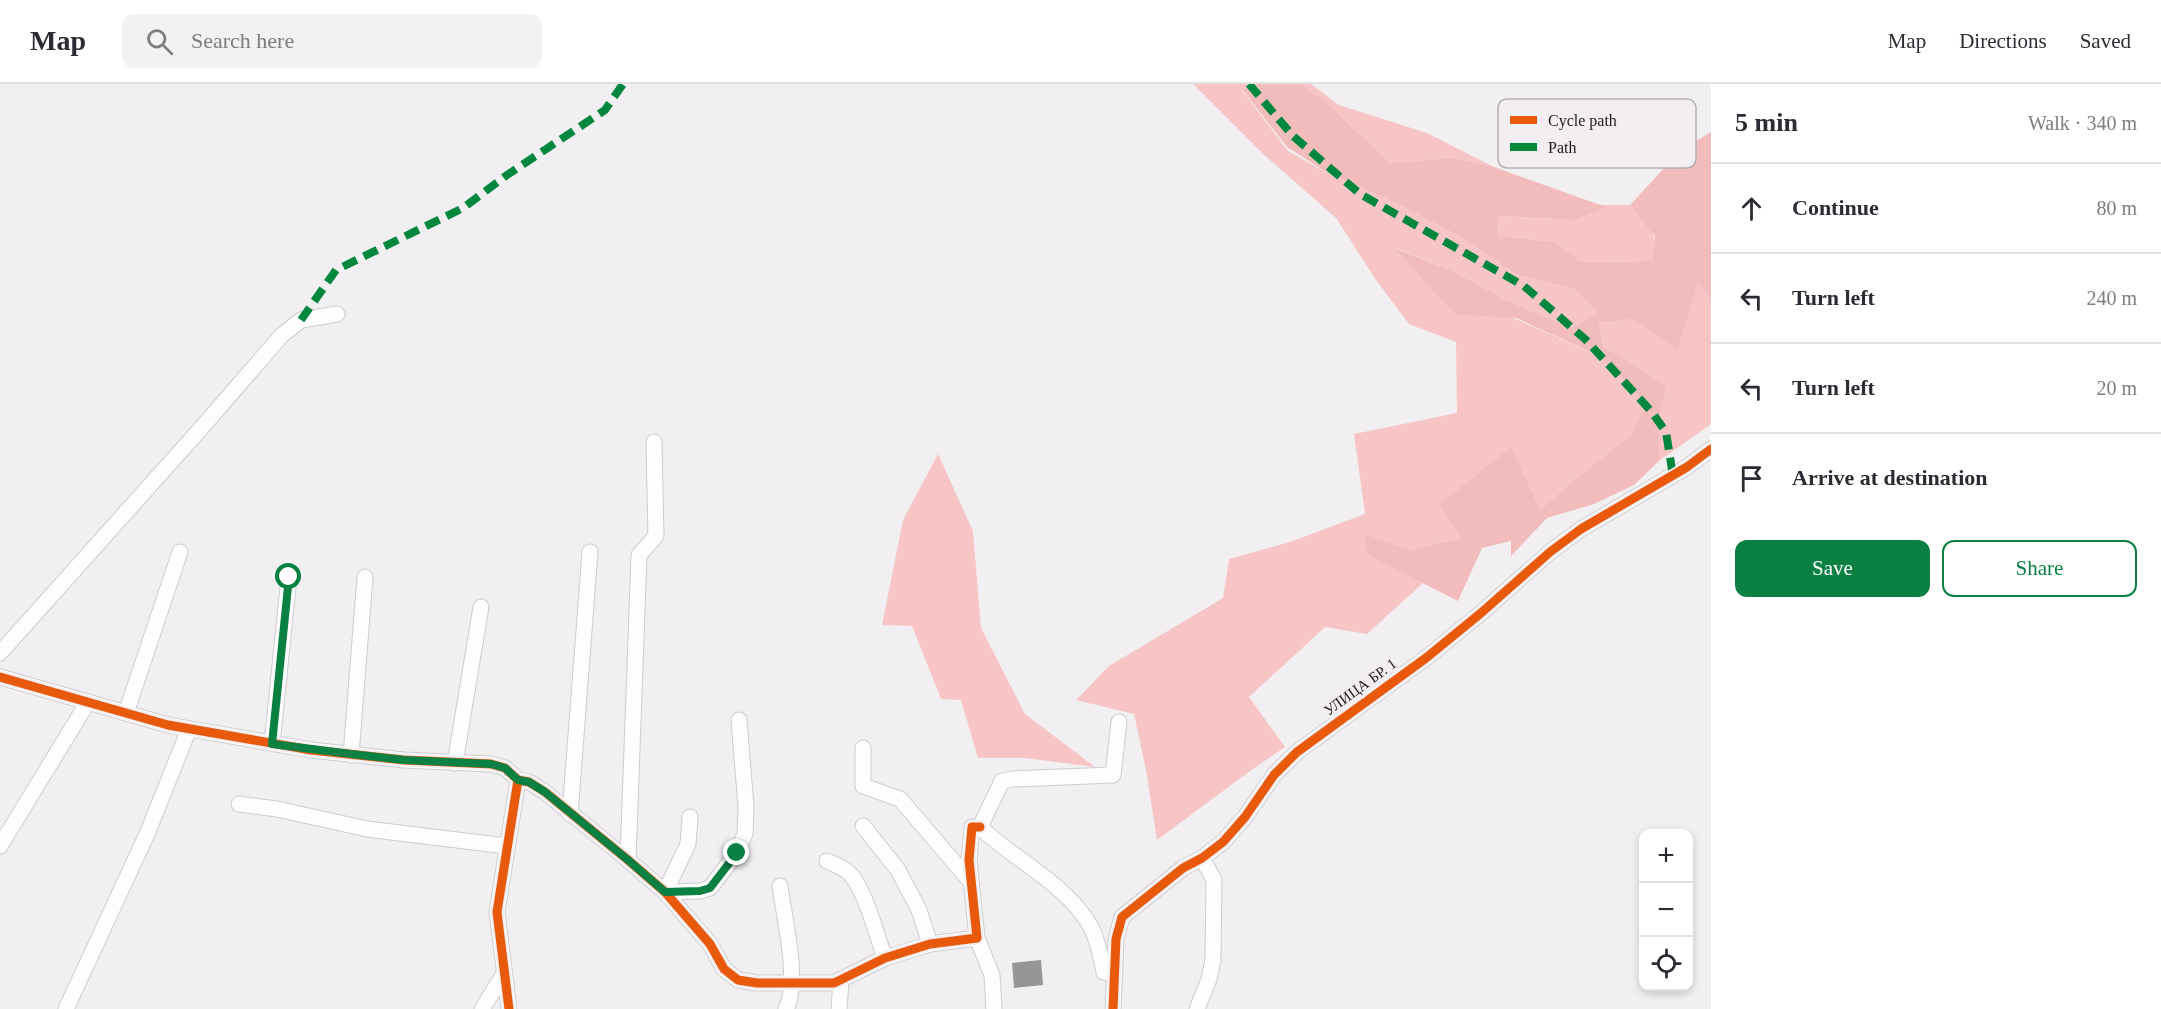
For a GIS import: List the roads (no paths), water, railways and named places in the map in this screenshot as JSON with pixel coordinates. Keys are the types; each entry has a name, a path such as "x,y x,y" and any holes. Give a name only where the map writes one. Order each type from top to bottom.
{"street":[{"path":"0,652 281,336 301,320 337,315"},
{"path":"628,860 639,555 656,536 654,442"},
{"name":"УЛИЦА БР. 1","path":"1113,1009 1116,939 1122,917 1183,868 1202,858 1223,842 1245,817 1274,775 1305,746 1426,658 1573,534 1687,467 1711,449"},
{"path":"126,713 180,552"},
{"path":"570,814 590,552"},
{"path":"272,744 289,577"},
{"path":"351,754 365,578"},
{"path":"455,763 481,607"},
{"path":"0,677 168,725 272,744 351,754 491,764 505,768 518,780 529,782 545,792 665,892 710,944 724,969 738,980 757,983 826,984 841,981 885,958 930,944 978,938"},
{"path":"0,846 88,702"},
{"path":"665,892 700,891 710,888 737,853 745,834 746,807 739,720"},
{"path":"980,827 1002,781 1113,775 1119,722"},
{"path":"66,1009 147,834 189,729"},
{"path":"863,748 863,786 900,799 971,882"},
{"path":"509,1009 496,912 518,780"},
{"path":"239,804 278,809 367,829 507,846"},
{"path":"665,892 688,844 690,817"},
{"path":"863,826 898,870 919,910 930,944"},
{"path":"994,1009 992,975 978,938 971,882 969,860 972,827 980,827 1017,859 1052,884 1077,909 1091,927 1100,950 1104,972 1114,973"},
{"path":"1197,1009 1214,960 1214,880 1202,858"},
{"path":"827,861 850,873 862,891 885,958"},
{"path":"780,886 793,982 791,999 786,1009"},
{"path":"482,1009 504,974"},
{"path":"839,1009 841,981"}]}
